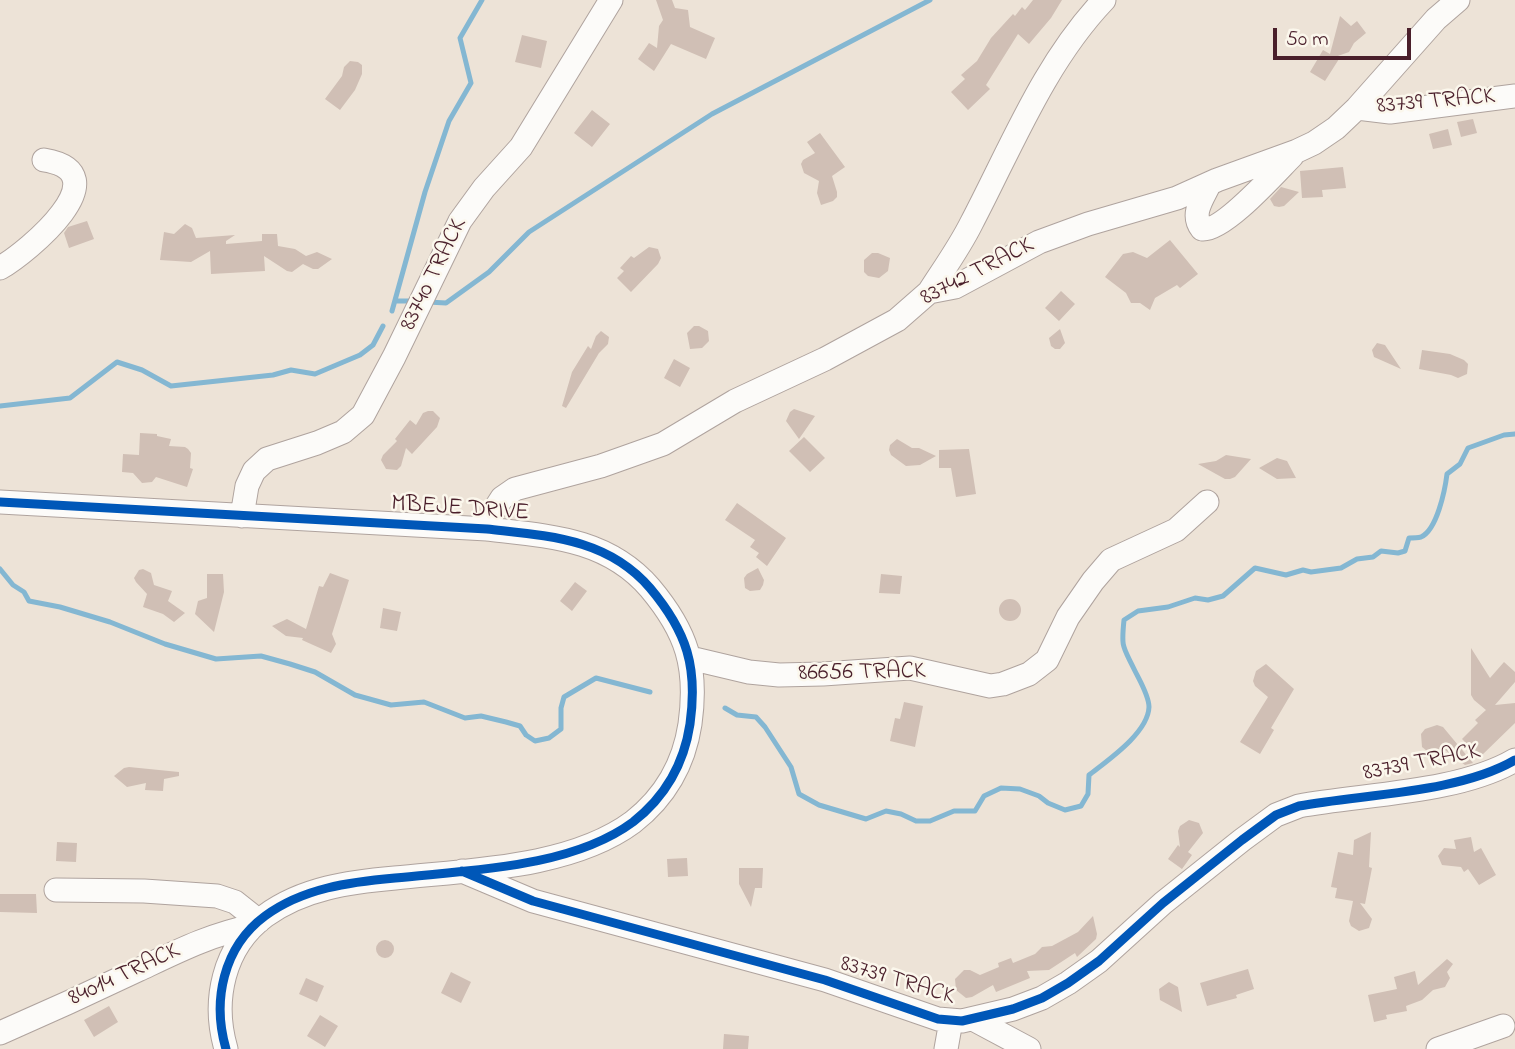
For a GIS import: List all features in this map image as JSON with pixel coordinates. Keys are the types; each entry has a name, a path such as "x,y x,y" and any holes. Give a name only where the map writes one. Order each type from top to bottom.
{"street":[{"name":"83740 TRACK","path":"242,516 247,486 254,471 267,459 343,432 363,415 460,221 484,188 521,147 611,0"},
{"path":"929,292 969,229 1038,93 1074,34 1104,0"},
{"name":"83742 TRACK","path":"487,530 502,498 515,489 601,466 663,444 735,401 825,359 897,320 929,292 955,287 1039,242 1088,224 1177,198 1297,151 1336,128 1436,19 1458,0"},
{"name":"83739 TRACK","path":"1357,108 1390,112 1515,96"},
{"path":"1210,183 1197,209 1196,218 1202,229 1209,230 1245,202 1297,151"},
{"path":"0,268 38,238 70,204 74,193 73,176 66,167 44,160"},
{"name":"MBEJE DRIVE","path":"0,502 487,530 569,541 616,557 646,583 667,608 684,639 690,658 694,698 683,753 665,790 645,813 614,834 575,852 462,871 334,886 280,906 256,924 240,943 225,973 219,1015 226,1049"},
{"name":"86656 TRACK","path":"690,658 759,673 823,674 909,668 990,686 1003,684 1029,674 1047,660 1068,617 1111,560 1176,530 1207,502"},
{"name":"83739 TRACK","path":"462,871 533,901 825,980 913,1011 962,1020 1013,1009 1042,998 1077,977 1200,873 1276,815 1299,806 1463,780 1515,760"},
{"path":"56,890 217,896 234,902 256,924"},
{"name":"84014 TRACK","path":"0,1033 183,947 256,924"},
{"path":"946,1049 962,1020 1029,1049"},
{"path":"1438,1049 1503,1026"}],"building":[{"path":"656,0 672,0 675,8 688,10 690,27 715,38 706,59 671,44 654,71 638,59 649,43 657,48 659,26 663,20"},
{"path":"1033,0 1062,0 1029,44 1018,34 986,85 990,89 968,110 951,92 965,79 961,75 977,61 991,38 1013,14 1015,16 1022,7 1025,10"},
{"path":"1340,16 1351,26 1357,21 1366,33 1354,43 1349,52 1335,57 1339,59 1325,81 1310,72 1323,50 1330,54"},
{"path":"522,35 547,41 541,68 515,62"},
{"path":"350,61 362,65 362,74 355,90 340,110 325,99"},
{"path":"592,110 610,124 592,147 574,133"},
{"path":"1473,119 1477,133 1461,137 1457,122"},
{"path":"1448,129 1452,145 1433,149 1429,134"},
{"path":"820,133 845,167 832,176 837,197 821,205 817,193 819,181 804,173 801,164 815,153 807,142"},
{"path":"1343,167 1346,188 1322,190 1323,197 1302,198 1300,171"},
{"path":"1281,187 1299,192 1284,206 1274,206 1270,199"},
{"path":"87,221 94,239 69,248 64,233 68,227"},
{"path":"185,224 192,228 196,238 235,235 226,241 226,244 262,241 262,234 277,234 278,246 295,249 306,256 317,252 332,259 318,269 303,264 292,272 264,256 265,271 211,274 210,251 191,262 160,260 164,232 174,234"},
{"path":"1170,240 1198,274 1180,288 1177,285 1155,298 1150,310 1140,303 1131,303 1126,293 1105,277 1123,254 1133,252 1147,258"},
{"path":"649,247 658,249 661,258 631,292 617,278 624,271 620,268 631,256 634,258"},
{"path":"872,253 890,258 888,271 879,278 868,276 864,272 864,260"},
{"path":"1061,291 1075,304 1059,321 1045,308"},
{"path":"694,326 708,331 709,341 702,348 690,349 687,333"},
{"path":"1060,329 1065,343 1060,349 1055,349 1049,338"},
{"path":"601,331 609,337 608,344 599,353 566,408 562,406 572,372 588,346 591,349"},
{"path":"1377,343 1385,345 1401,369 1374,357 1372,350"},
{"path":"1422,350 1450,354 1464,360 1468,364 1467,374 1458,378 1419,369"},
{"path":"674,359 690,368 680,387 664,378"},
{"path":"794,409 815,416 799,439 786,421"},
{"path":"433,411 440,418 437,427 412,454 406,448 401,466 397,470 386,469 381,460 383,455 397,441 395,439 410,420 416,425 423,413"},
{"path":"140,433 157,434 171,439 169,446 188,449 191,453 190,468 193,469 187,487 156,477 152,482 142,483 133,473 122,472 123,454 139,455"},
{"path":"804,437 825,458 810,472 789,451"},
{"path":"897,439 912,448 919,448 936,456 920,465 906,466 891,455 889,450 890,445"},
{"path":"969,449 976,494 956,497 951,468 939,468 939,450"},
{"path":"1226,455 1251,459 1230,479 1225,479 1198,464 1216,461"},
{"path":"1277,458 1287,461 1296,478 1277,479 1259,468"},
{"path":"737,503 786,538 767,566 756,557 759,553 750,547 755,540 725,520"},
{"path":"758,568 764,580 763,585 760,590 750,591 745,588 744,578"},
{"path":"139,570 151,573 154,585 172,591 168,601 185,613 174,622 163,614 143,607 147,594 134,578"},
{"path":"330,573 349,580 332,634 336,644 331,653 302,640 303,638 286,636 272,626 287,619 306,629 319,586 323,587"},
{"path":"207,574 223,574 224,592 214,632 195,614 198,601 207,598"},
{"path":"881,574 902,576 900,594 879,593"},
{"path":"575,582 587,591 572,611 560,601"},
{"path":"1010,599 1018,602 1021,610 1018,618 1010,621 1002,618 999,610 1002,602"},
{"path":"383,608 401,612 397,631 380,628"},
{"path":"1471,648 1490,678 1504,662 1515,672 1515,682 1495,705 1515,703 1515,723 1480,757 1462,739 1478,723 1475,720 1486,710 1471,695"},
{"path":"1266,664 1294,689 1271,728 1274,730 1260,754 1240,742 1268,697 1253,681 1256,671"},
{"path":"904,702 923,706 915,747 890,741 895,718 900,719"},
{"path":"1437,725 1443,727 1473,763 1465,765 1445,750 1439,753 1427,751 1422,747 1421,734 1425,729"},
{"path":"129,767 179,772 179,776 164,779 163,791 145,790 146,783 127,787 114,776"},
{"path":"1189,820 1199,823 1203,833 1188,852 1192,855 1182,869 1168,859 1178,845 1180,847 1180,826"},
{"path":"1371,832 1369,867 1372,868 1365,904 1360,903 1372,919 1369,928 1359,931 1351,926 1349,921 1353,901 1335,898 1337,888 1331,887 1338,852 1353,855 1354,840"},
{"path":"1471,837 1474,852 1481,848 1496,875 1479,885 1468,869 1464,872 1461,867 1442,865 1438,856 1444,848 1456,849 1454,840"},
{"path":"57,842 77,843 76,862 56,861"},
{"path":"687,858 688,876 668,877 667,859"},
{"path":"739,868 763,868 762,888 755,888 751,907 739,884"},
{"path":"0,894 36,894 37,913 0,912"},
{"path":"1093,916 1096,939 1077,957 1075,953 1049,970 1027,971 1030,978 996,992 993,985 966,998 956,990 955,979 964,970 980,975 999,967 998,963 1011,958 1013,963 1035,954 1042,947 1052,946 1078,932"},
{"path":"385,940 391,943 394,949 391,955 385,958 379,955 376,949 379,943"},
{"path":"1447,959 1453,964 1447,972 1450,978 1445,987 1433,990 1422,1000 1406,1006 1407,1011 1386,1015 1387,1019 1374,1022 1368,995 1397,989 1394,977 1415,971 1418,985"},
{"path":"1248,969 1254,989 1236,995 1237,998 1207,1006 1200,983"},
{"path":"451,972 471,982 461,1003 441,993"},
{"path":"306,978 324,986 317,1002 299,994"},
{"path":"1169,982 1178,987 1182,1012 1160,1000 1159,989"},
{"path":"109,1006 118,1022 94,1037 84,1020"},
{"path":"320,1015 338,1026 325,1047 307,1036"},
{"path":"724,1034 749,1036 748,1049 723,1049"}],"waterway":[{"path":"392,311 425,192 449,121 471,83 460,38 482,0"},
{"path":"428,302 446,303 489,272 529,232 712,114 930,0"},
{"path":"395,301 414,301"},
{"path":"0,406 70,398 117,362 142,370 171,386 273,375 291,370 315,374 360,355 373,345 383,326"},
{"path":"725,708 737,715 756,717 765,727 791,767 799,794 819,805 866,819 886,811 916,821 930,821 954,811 975,811 984,796 1001,788 1020,789 1065,810 1081,806 1088,794 1089,775 1126,745 1147,717 1148,698 1124,647 1124,620 1138,611 1168,607 1195,598 1208,600 1223,596 1255,568 1286,575 1303,570 1311,572 1341,568 1357,559 1373,557 1381,551 1405,551 1409,538 1421,537 1432,526 1447,474 1460,464 1468,448 1504,435 1515,434"},
{"path":"0,569 13,585 24,592 29,601 110,622 165,644 216,659 261,656 290,664 315,672 355,695 391,705 424,702 465,718 481,716 506,722 520,726 526,735 535,741 549,738 561,729 564,697 596,678 650,692"}],"cycle path":[{"path":"0,502 487,529 575,542 596,549 633,571 663,604 681,635 691,668 690,724 678,766 655,802 633,822 608,837 550,858 487,869 344,884 311,893 280,906 265,916 239,943 224,976 220,1012 226,1049"},
{"path":"462,871 533,901 825,980 938,1019 962,1021 1013,1009 1042,998 1068,983 1099,961 1163,903 1276,815 1299,806 1439,786 1492,771 1515,760"}]}
